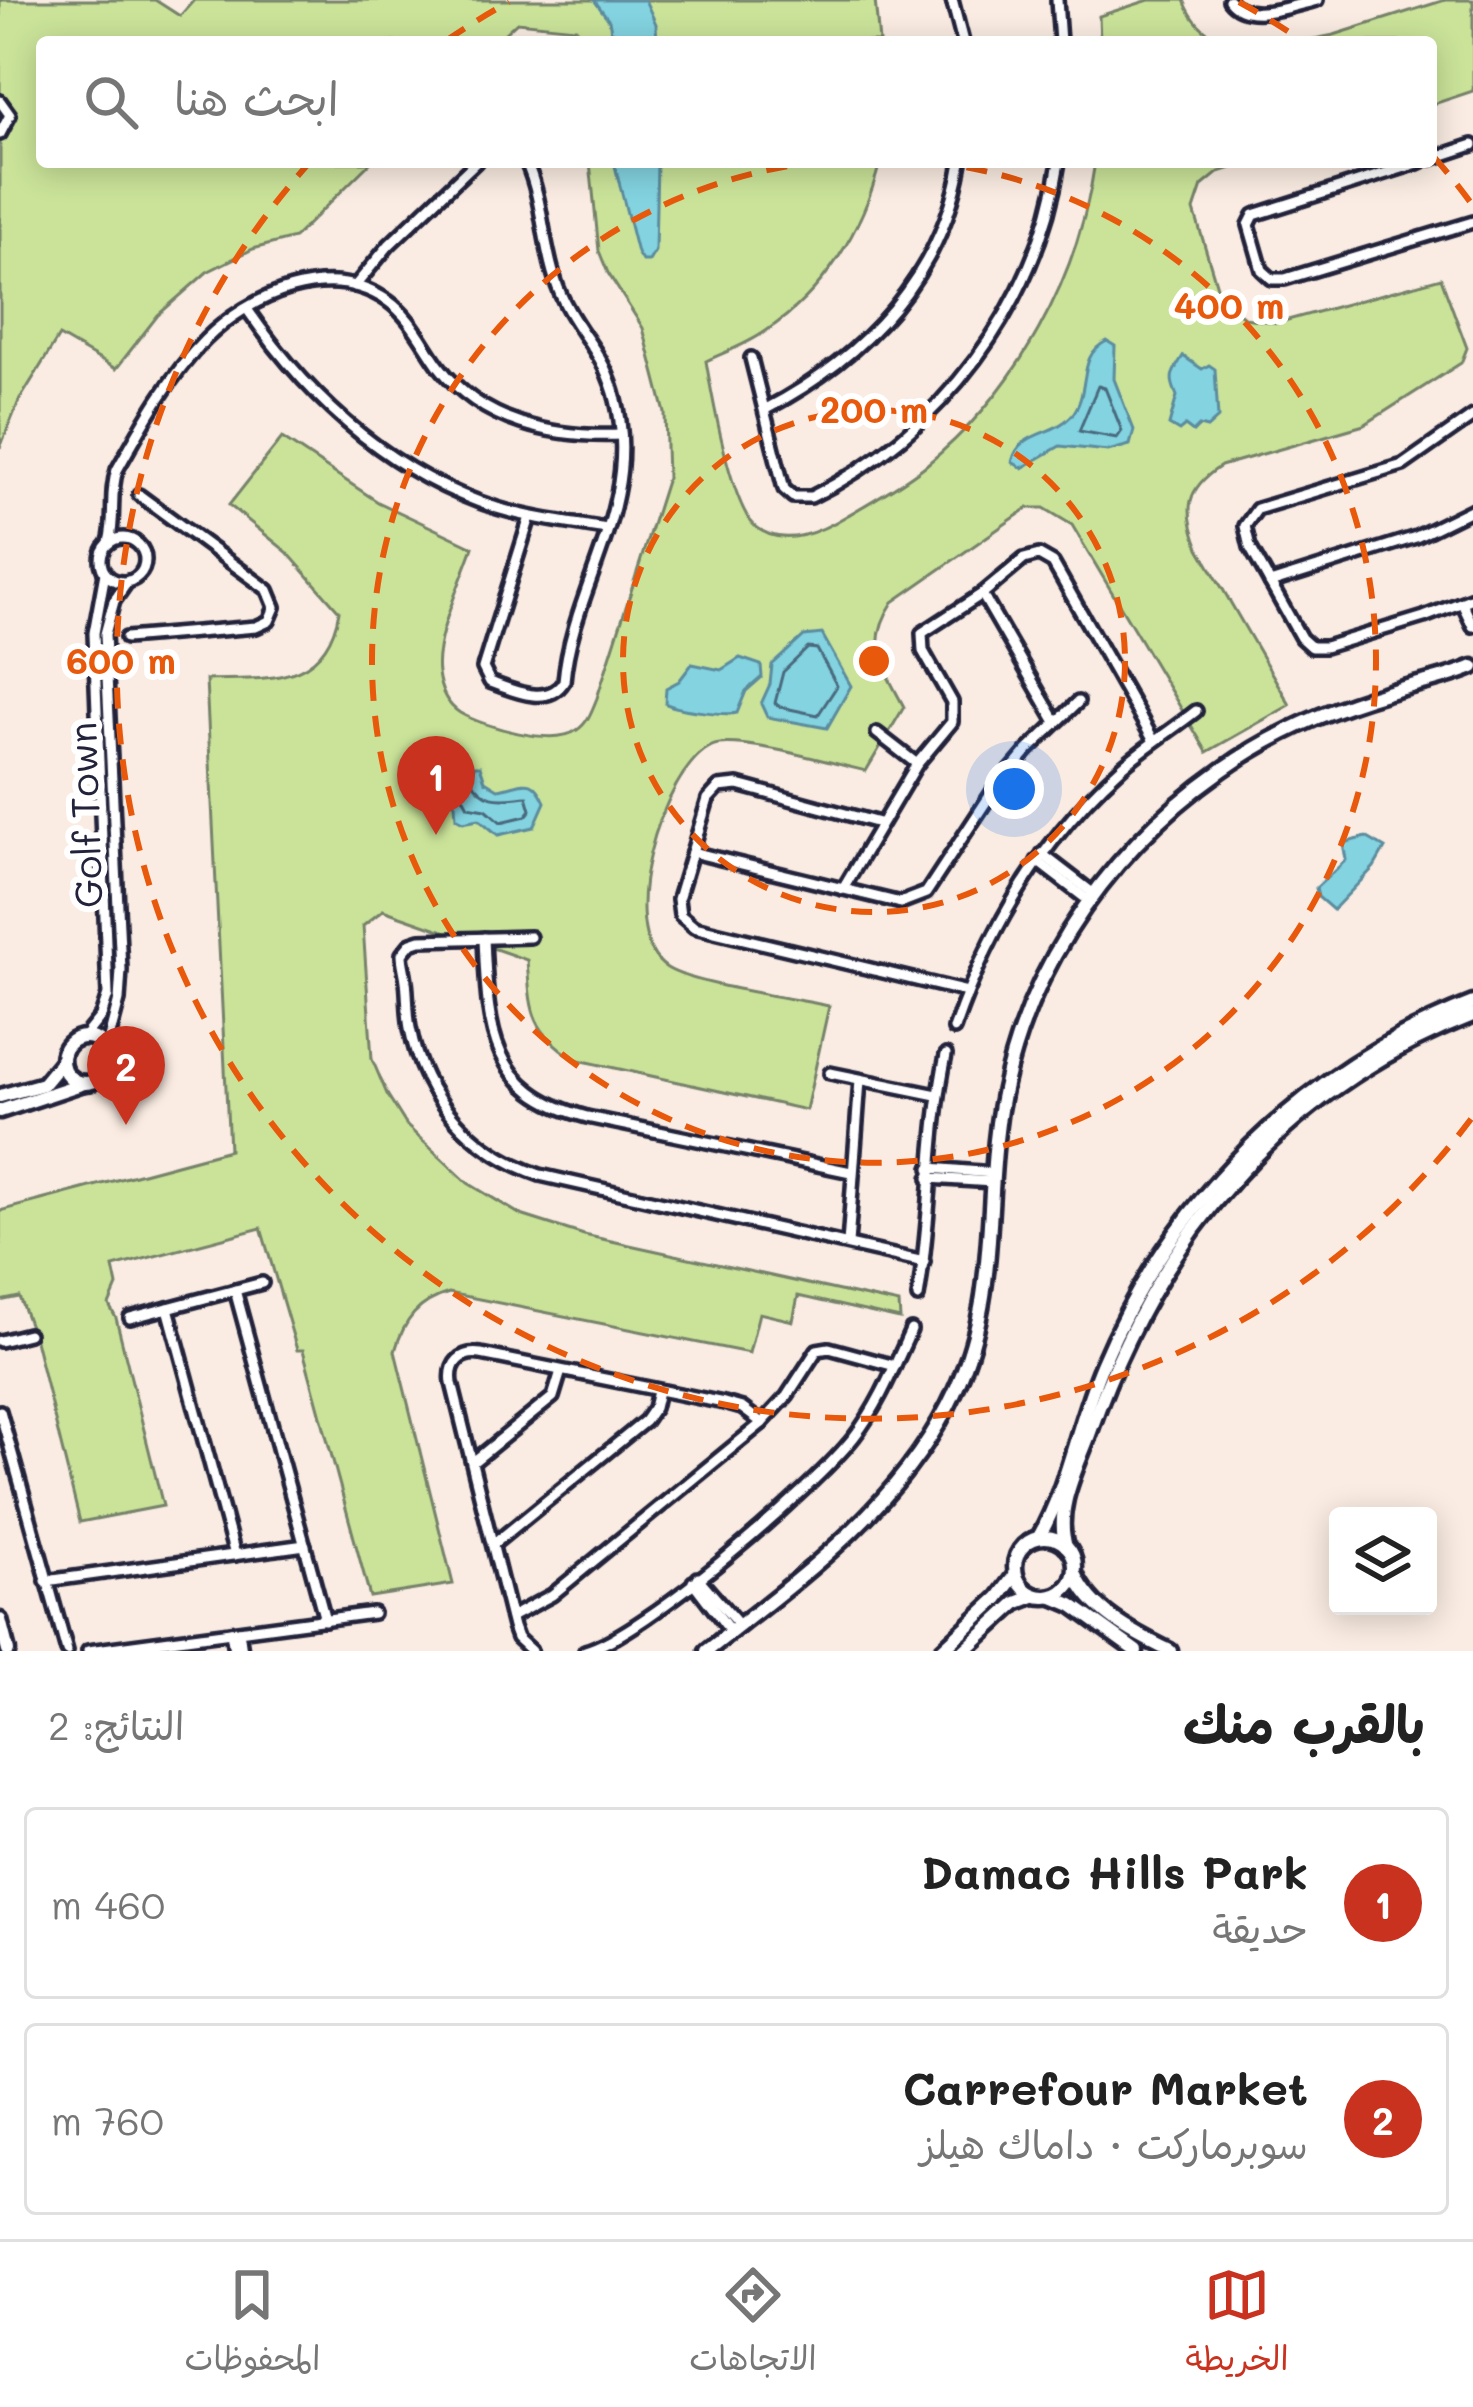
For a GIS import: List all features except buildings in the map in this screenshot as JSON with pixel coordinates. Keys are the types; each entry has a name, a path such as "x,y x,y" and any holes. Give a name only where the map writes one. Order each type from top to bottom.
{"street":[{"path":"952,0 961,36"},
{"path":"1057,0 1060,36"},
{"path":"1232,0 1246,13 1317,0"},
{"path":"0,101 10,115 0,134"},
{"path":"1437,157 1473,146"},
{"path":"355,286 389,244 470,168"},
{"path":"528,168 540,201 554,278 606,369 621,435 618,490 564,681 557,692 544,697 504,686 490,670 490,649 530,517"},
{"path":"766,409 836,368 885,320 931,252 959,168"},
{"path":"751,358 781,476 795,491 820,493 902,436 976,361 1028,269 1058,168"},
{"path":"1402,168 1254,215 1249,225 1262,270 1272,279 1285,279 1473,222"},
{"path":"368,272 370,291"},
{"path":"115,513 142,548 145,565 128,581 111,579 105,573 101,553 109,542 115,513 112,490 117,470 207,338 251,307 304,284 370,291 400,312 452,382 485,408 556,432 621,435"},
{"path":"251,307 309,389 375,445 433,482 530,517 607,529"},
{"path":"1473,416 1403,465 1257,508 1245,526 1245,537 1298,632 1315,643 1333,642 1470,601 1473,626"},
{"path":"126,638 256,627 269,621 275,608 268,590 139,495"},
{"path":"1270,583 1416,537 1473,509"},
{"path":"109,542 128,538 136,542"},
{"path":"843,889 879,823 954,715 920,639 926,628 982,594 1028,556 1049,559 1154,741"},
{"name":"Golf Town","path":"84,1037 101,1016 108,995 94,633 105,573"},
{"name":"Golf Town","path":"106,1050 121,970 105,634 114,601 128,581"},
{"path":"982,594 1056,722"},
{"path":"707,1651 858,1528 930,1438 963,1371 985,1300 999,1111 1014,1047 1049,965 1091,897 1154,824 1253,749 1348,705 1473,667"},
{"path":"692,852 921,903 993,791 1078,702"},
{"path":"954,1029 997,925 1040,858 1094,793 1196,710"},
{"path":"877,733 917,764"},
{"path":"879,823 728,784 719,787 708,799 677,904 690,925 967,992"},
{"path":"1040,858 1091,897"},
{"path":"530,937 415,941 401,958 420,1065 439,1100 477,1142 513,1165 540,1175 924,1262"},
{"path":"484,938 491,1033 512,1072 545,1102 587,1117 851,1172"},
{"path":"1039,1537 1112,1341 1154,1265 1198,1204 1254,1142 1321,1086 1375,1050 1473,1003"},
{"path":"1170,1651 1102,1609 1084,1591 1066,1546 1062,1515 1107,1382 1145,1300 1189,1232 1248,1164 1333,1090 1406,1045 1473,1016"},
{"path":"0,1096 43,1084 69,1044 84,1037 97,1040 106,1050 105,1072 95,1081 0,1111"},
{"path":"918,1297 937,1095 946,1054"},
{"path":"62,1060 68,1076 84,1083"},
{"path":"830,1073 937,1095"},
{"path":"848,1244 860,1080"},
{"path":"929,1173 993,1178"},
{"path":"130,1318 262,1283"},
{"path":"235,1290 325,1620"},
{"path":"168,1308 235,1555"},
{"path":"585,1651 616,1640 695,1580 837,1457 870,1414 910,1330"},
{"path":"0,1341 28,1334"},
{"path":"511,1617 552,1595 762,1423 813,1354 823,1348 895,1366"},
{"path":"531,1651 517,1638 511,1617 452,1383 457,1360 472,1353 733,1405 762,1423"},
{"path":"473,1462 553,1397 561,1370"},
{"path":"495,1543 645,1421 658,1391"},
{"path":"0,1411 67,1651"},
{"path":"1034,1596 1015,1575 1022,1547 1039,1537 1066,1546"},
{"path":"46,1581 305,1545"},
{"path":"1052,1597 1062,1592 1075,1573"},
{"path":"940,1651 998,1598 1015,1575"},
{"path":"695,1580 735,1629"},
{"path":"964,1651 1016,1603 1034,1596 1072,1604 1136,1651"},
{"path":"507,1599 535,1604"},
{"path":"88,1651 373,1612"},
{"path":"0,1620 8,1651"},
{"path":"235,1632 238,1651"}],"green space":[{"path":"0,0 155,0 180,16 194,0 875,0 878,36 577,36 576,28 517,22 502,36 36,36 36,168 365,168 294,238 253,249 207,272 158,315 116,369 59,336 19,401 0,448"},
{"path":"1149,0 1184,0 1199,25 1213,36 1100,36 1099,16"},
{"path":"1445,0 1473,0 1473,91 1437,103 1437,36 1329,36"},
{"path":"591,168 878,168 852,235 806,298 766,331 706,361 738,496 755,526 778,537 802,536 826,527 897,485 925,466 988,404 1015,368 1058,290 1075,248 1094,168 1231,168 1202,186 1194,210 1220,297 1245,318 1277,323 1441,278 1467,348 1461,363 1364,425 1221,466 1194,492 1190,511 1199,548 1290,705 1207,752 1072,525 1044,508 1028,508 893,602 880,630 880,655 904,707 866,771 741,744 712,746 693,761 676,785 650,852 644,922 651,949 667,968 680,974 829,1006 806,1110 574,1059 540,1028 527,960 383,910 363,926 372,1059 407,1126 468,1183 521,1215 584,1235 899,1304 900,1319 798,1296 793,1321 759,1313 749,1353 449,1293 429,1302 408,1321 395,1351 453,1584 370,1597 303,1350 297,1350 261,1228 113,1267 117,1286 109,1305 163,1506 80,1522 35,1340 19,1297 0,1301 0,1211 229,1150 206,680 271,677 307,666 332,636 339,611 287,552 229,505 282,438 378,502 473,547 440,644 438,673 447,701 471,718 519,733 566,735 581,727 597,698 667,478 665,413 643,328 599,251"}],"water":[{"path":"594,0 645,0 657,36 612,36 609,20"},
{"path":"616,168 657,168 655,251 649,261 642,261"},
{"path":"1107,341 1115,346 1114,379 1134,430 1130,445 1108,451 1060,446 1022,468 1012,462 1022,444 1071,416 1091,356"},
{"path":"1183,356 1202,369 1209,365 1215,369 1218,418 1193,432 1169,425 1177,396 1172,375"},
{"path":"822,634 851,686 827,728 767,717 761,704 772,665 804,636"},
{"path":"740,658 761,665 762,677 746,691 737,713 665,703 666,688 679,681 692,664 721,670"},
{"path":"445,753 457,766 480,766 485,781 498,789 526,783 536,787 545,802 534,827 498,835 479,819 463,822 456,818 455,804 426,775 432,757"},
{"path":"1366,837 1385,848 1374,867 1333,910 1318,897 1316,888 1346,860 1343,843"}],"place":[{"name":"Damac Hills Park","path":"436,835"},
{"name":"Carrefour Market","path":"126,1125"}]}
